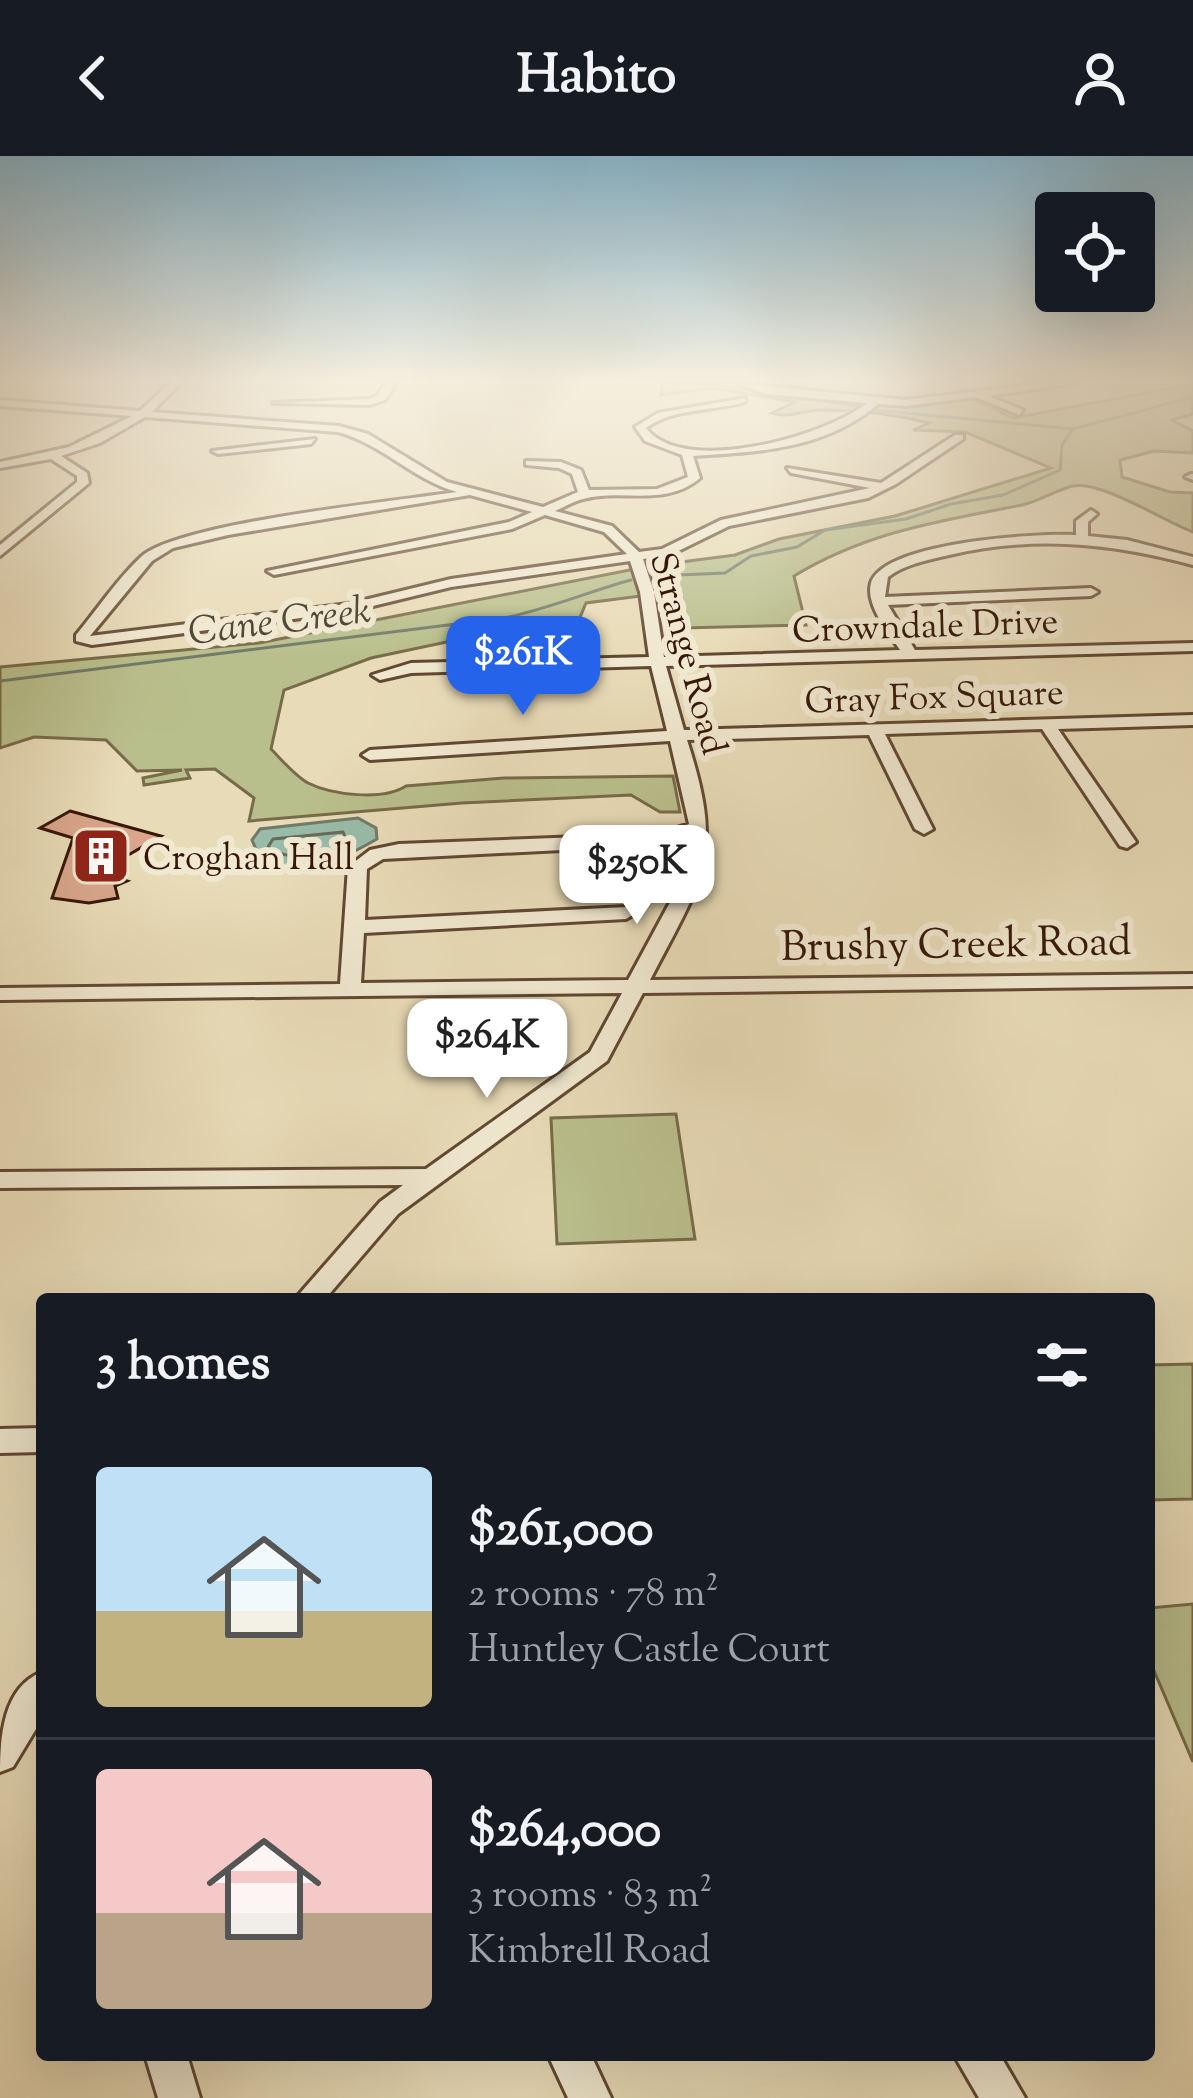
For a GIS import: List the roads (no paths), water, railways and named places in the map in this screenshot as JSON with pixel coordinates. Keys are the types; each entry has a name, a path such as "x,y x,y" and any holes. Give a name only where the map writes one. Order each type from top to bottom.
{"street":[{"path":"0,552 85,480 77,474"},
{"name":"Strange Road","path":"314,1293 376,1221 599,1056 692,880 699,852 698,827 634,555 608,529 473,493 423,474"},
{"path":"576,474 584,494"},
{"path":"274,571 499,528 584,494 683,486 694,478 693,474"},
{"path":"810,474 882,487"},
{"path":"473,493 169,545 147,558 81,638 92,641 348,608 451,584 665,552 725,523 882,487 902,474"},
{"path":"1082,538 1083,519 1091,514"},
{"path":"8,523 30,524"},
{"path":"1091,592 880,601 877,586 882,575 908,562 997,540 1082,538 1193,561"},
{"name":"Gray Fox Square","path":"880,601 910,654"},
{"name":"Crowndale Drive","path":"380,675 411,668 1193,647"},
{"name":"Gray Fox Square","path":"370,755 677,736 1193,720"},
{"path":"1047,725 1127,842"},
{"path":"875,730 924,829"},
{"path":"350,990 358,867 377,854 661,838 698,827"},
{"path":"661,838 699,852"},
{"path":"354,927 626,913"},
{"name":"Brushy Creek Road","path":"0,994 1193,980"},
{"path":"0,1180 430,1177"},
{"path":"0,1441 36,1440"},
{"path":"0,1755 36,1698"},
{"path":"168,2061 179,2098"},
{"path":"572,2061 590,2098"},
{"path":"979,2061 1004,2098"}],"water":[{"path":"358,818 376,828 377,839 321,865 292,868 261,861 252,840 260,829"}],"waterway":[{"name":"Cane Creek","path":"656,576 725,573 751,556 797,547 825,530 906,519 951,504 1003,495 1052,474"},
{"name":"Cane Creek","path":"0,681 504,618 631,580"}],"place":[{"name":"Croghan Hall","path":"101,856"}]}
